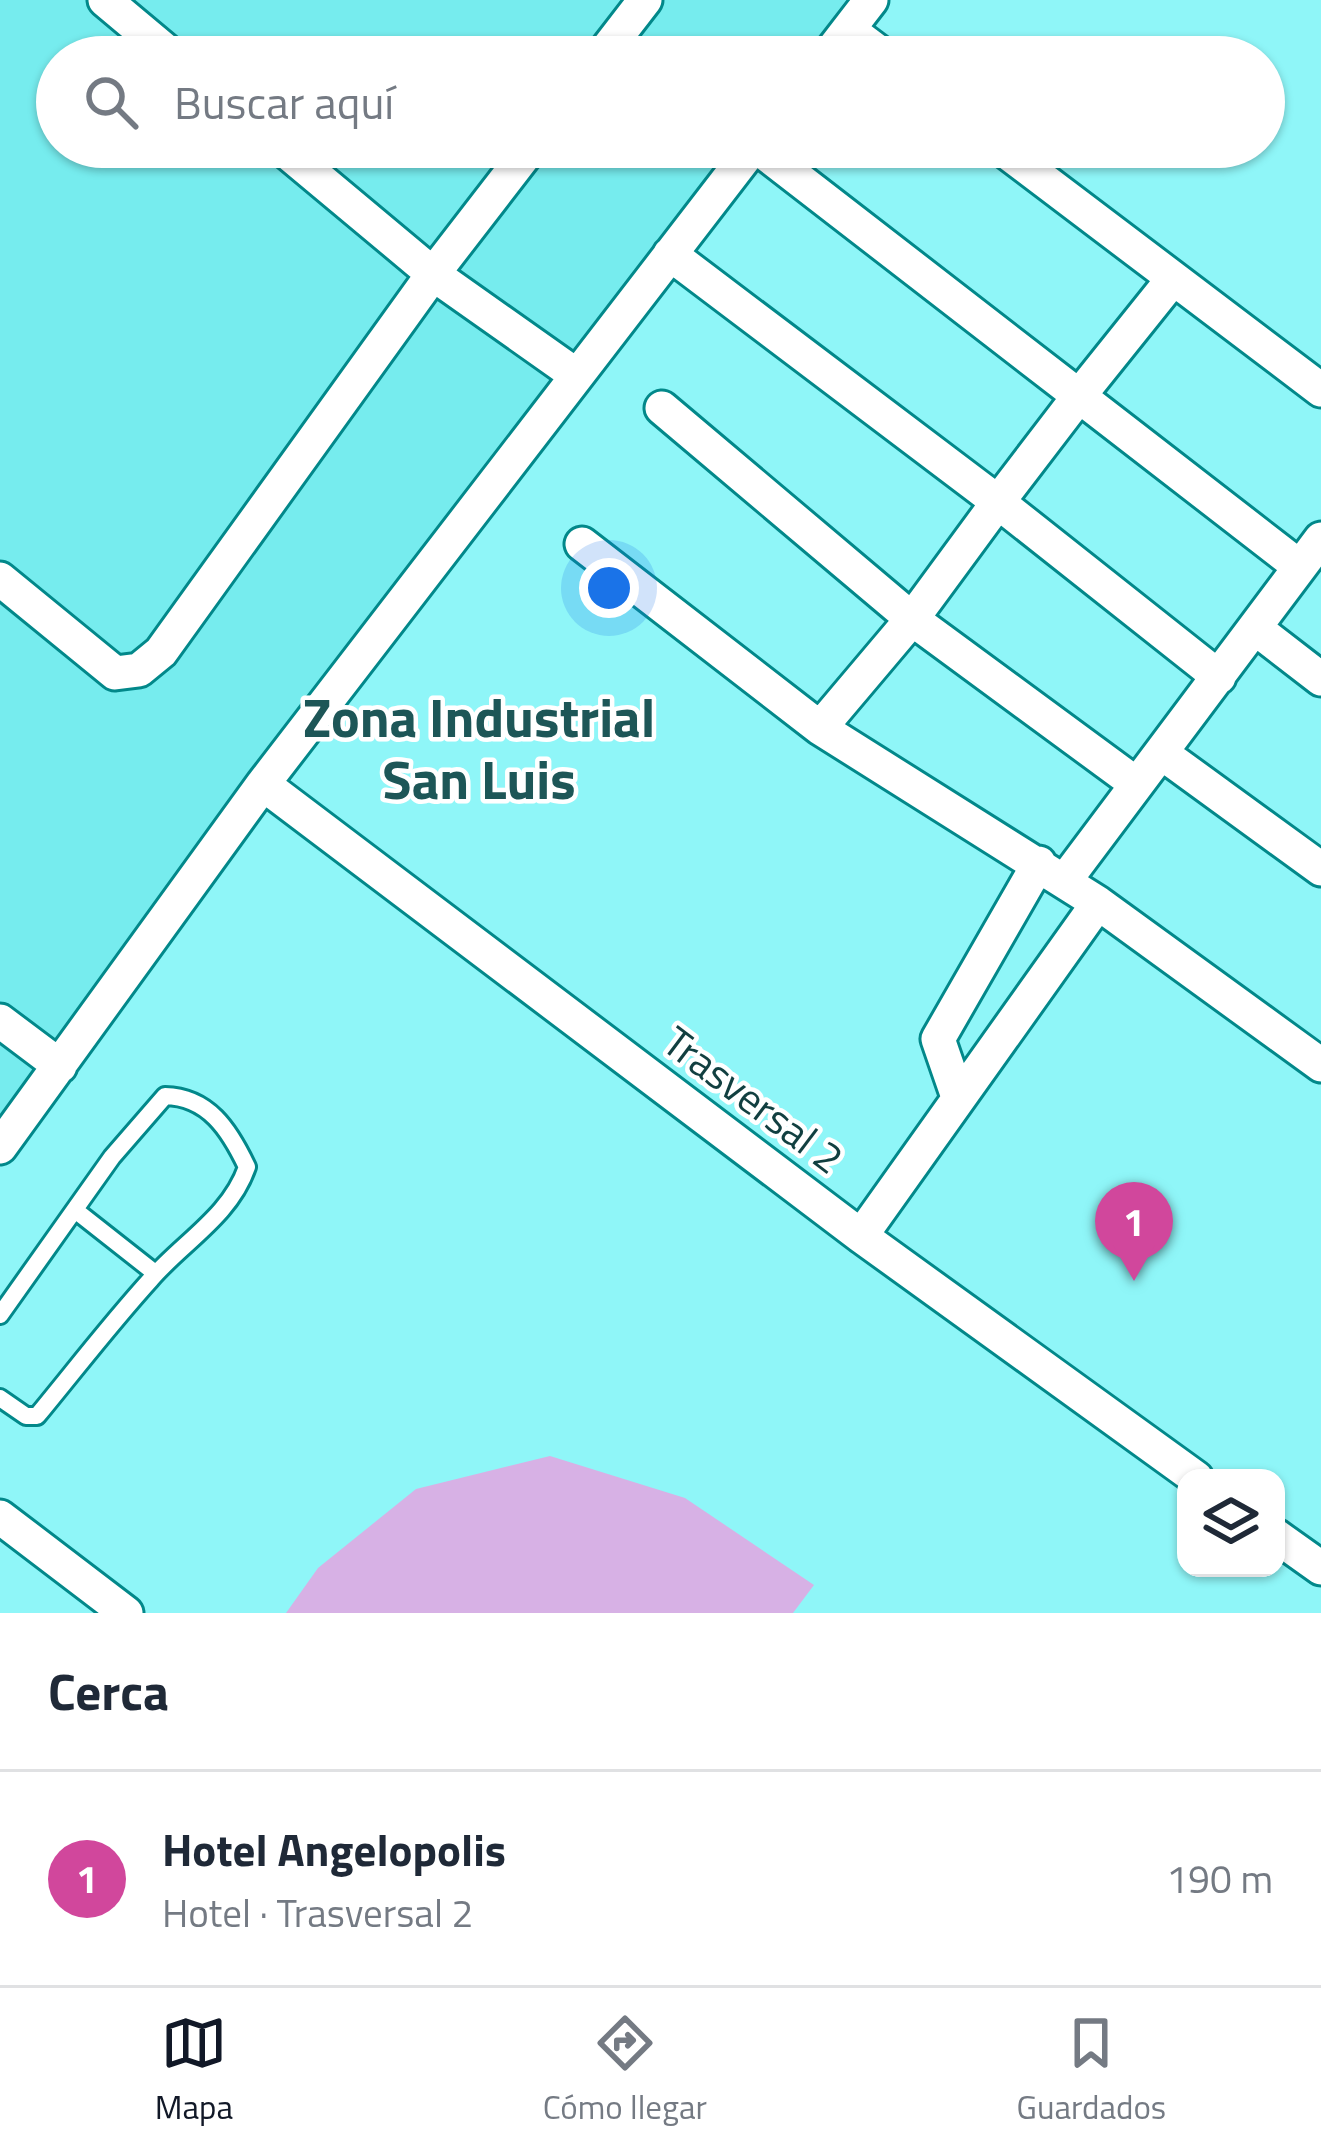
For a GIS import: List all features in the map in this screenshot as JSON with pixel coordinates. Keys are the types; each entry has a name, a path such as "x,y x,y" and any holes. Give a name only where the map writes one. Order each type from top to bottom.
{"street":[{"path":"105,0 148,36"},
{"path":"617,36 645,0"},
{"path":"844,36 871,0"},
{"path":"849,30 857,36"},
{"path":"306,168 433,274 576,374"},
{"path":"0,579 116,673 139,670 161,652 515,168"},
{"path":"0,1147 263,784 738,168"},
{"path":"782,168 1300,567"},
{"path":"1027,168 1321,390"},
{"path":"670,254 998,502 1219,677"},
{"path":"820,728 912,619 1172,280"},
{"path":"662,408 912,619 1135,783"},
{"path":"958,1097 938,1039 1053,871 1163,754 1321,538"},
{"path":"582,544 820,728 1053,871 1321,1065"},
{"path":"1255,628 1321,679"},
{"path":"1163,754 1321,869"},
{"name":"Trasversal 2","path":"263,784 861,1236 1184,1469"},
{"path":"861,1236 1098,903"},
{"path":"0,1021 60,1066"},
{"path":"0,1517 127,1613"},
{"path":"1285,1542 1321,1568"}],"lane":[{"path":"0,1316 164,1096 186,1096 204,1105 235,1140 247,1167 241,1184 190,1247 155,1274 37,1416 26,1416 0,1398"},
{"path":"75,1210 155,1274"}],"shaded area":[{"path":"0,0 846,0 819,36 36,36 36,168 718,168 0,1114"},
{"path":"550,1456 685,1498 814,1585 793,1613 286,1613 318,1568 416,1489"}],"place":[{"name":"Hotel Angelopolis","path":"1134,1281"}],"district":[{"name":"Zona Industrial San Luis","path":"479,748"}]}
